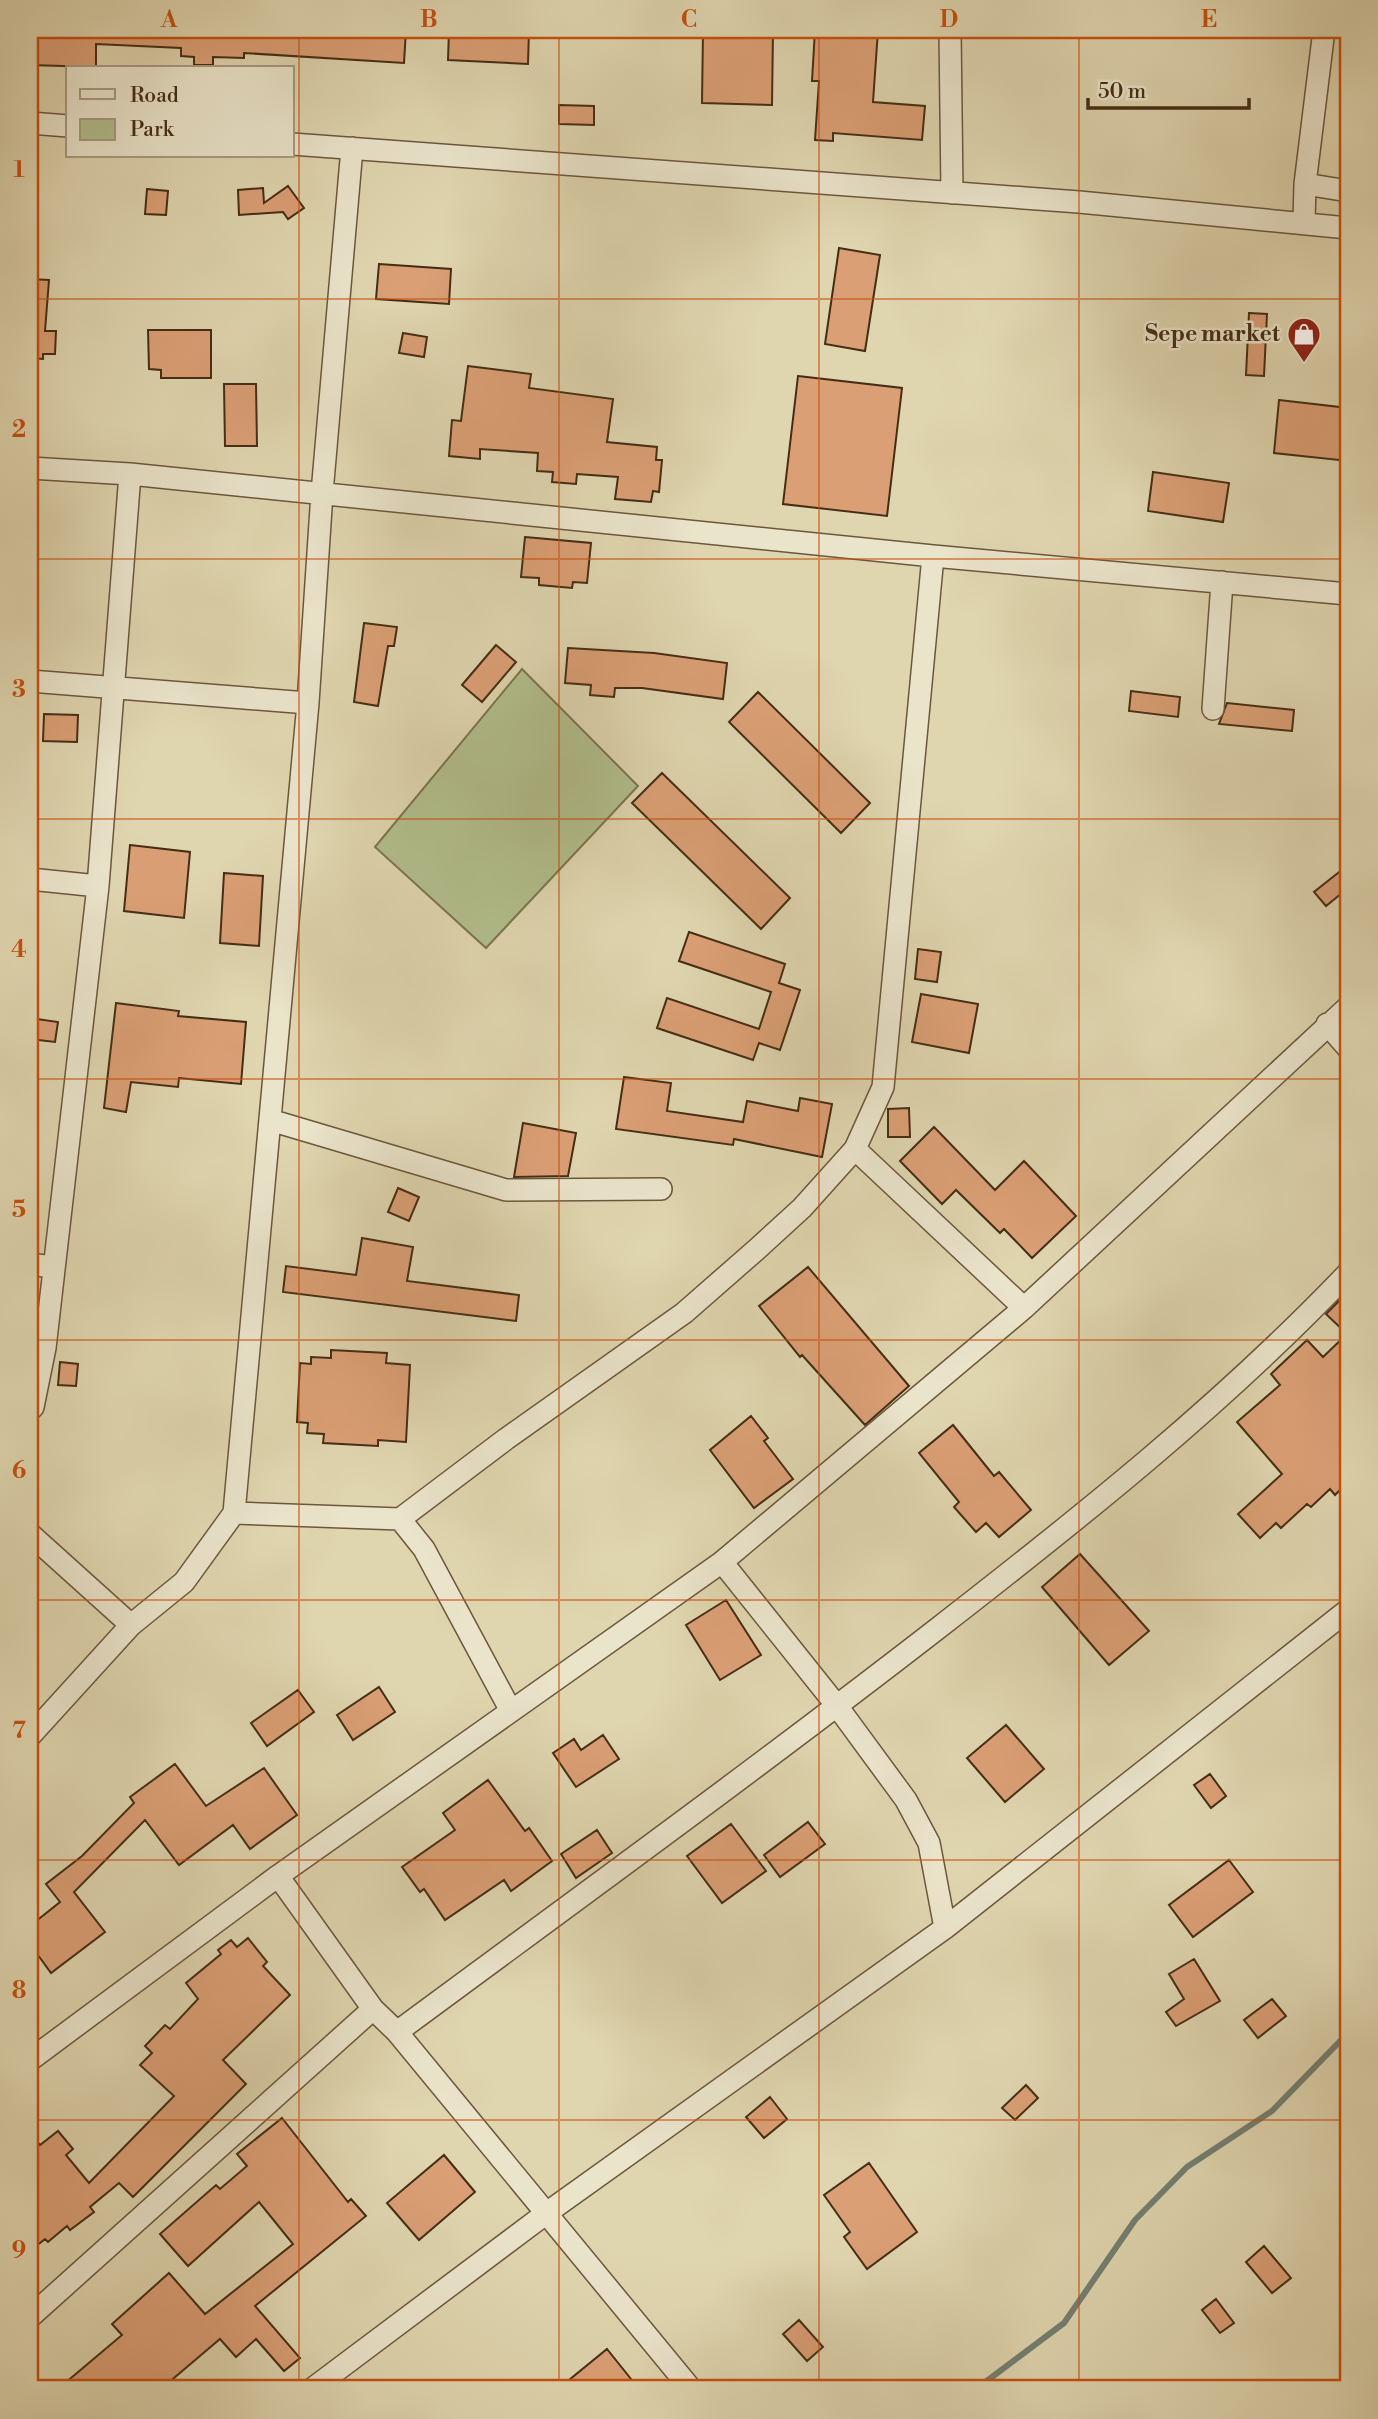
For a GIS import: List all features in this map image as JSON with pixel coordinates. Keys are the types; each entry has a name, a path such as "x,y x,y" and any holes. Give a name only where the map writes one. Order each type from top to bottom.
{"street":[{"path":"950,30 952,193"},
{"path":"1304,221 1305,184 1324,30"},
{"path":"30,123 66,126"},
{"path":"294,144 952,193 1304,221 1348,228"},
{"path":"30,1736 131,1625 184,1582 234,1513 308,703 322,493 352,149"},
{"path":"1305,184 1348,191"},
{"path":"30,468 130,474 933,556 1348,594"},
{"path":"30,1410 45,1348 52,1267 98,886 130,474"},
{"path":"234,1513 400,1520 506,1439 684,1313 802,1209 855,1149 883,1087 933,556"},
{"path":"1213,709 1222,582"},
{"path":"30,681 308,703"},
{"path":"30,880 98,886"},
{"path":"30,2060 278,1876 722,1562 1024,1308 1348,1007"},
{"path":"1327,1024 1348,1048"},
{"path":"270,1120 506,1190 661,1189"},
{"path":"855,1149 1024,1308"},
{"path":"30,1264 52,1267"},
{"path":"397,2032 837,1706 1101,1502 1299,1325 1348,1273"},
{"path":"400,1520 424,1549 511,1711"},
{"path":"30,1534 131,1625"},
{"path":"722,1562 837,1706 906,1800 929,1843 946,1928"},
{"path":"312,2389 548,2211 946,1928 1348,1610"},
{"path":"278,1876 373,2009 397,2032 548,2211 691,2389"},
{"path":"30,2317 373,2009"}],"green space":[{"path":"522,669 638,786 486,948 375,847"}],"building":[{"path":"30,30 406,30 404,63 244,53 244,58 213,57 213,65 194,65 194,57 181,56 181,48 96,44 96,66 30,65"},
{"path":"449,30 529,30 528,64 448,60"},
{"path":"703,30 773,30 772,105 702,103"},
{"path":"815,30 878,30 873,102 925,106 922,140 833,133 833,141 815,140 819,81 812,81"},
{"path":"559,105 594,106 594,125 559,124"},
{"path":"288,186 304,208 288,219 283,212 239,215 238,190 263,188 264,203"},
{"path":"147,189 168,191 166,215 145,214"},
{"path":"839,248 880,255 865,351 825,344"},
{"path":"379,264 451,269 449,304 376,299"},
{"path":"30,279 49,280 45,331 56,331 55,354 43,354 43,359 30,358"},
{"path":"1249,313 1267,314 1264,376 1246,375"},
{"path":"148,330 211,330 211,378 161,378 161,370 149,369"},
{"path":"403,333 427,337 424,357 399,353"},
{"path":"468,366 531,374 529,388 613,399 607,442 657,447 656,460 662,460 659,492 653,491 651,502 615,499 618,477 577,474 576,484 552,482 553,472 537,471 538,453 480,449 480,459 449,456 452,420 461,421"},
{"path":"798,376 902,388 887,516 783,504"},
{"path":"224,384 256,384 257,446 225,446"},
{"path":"1279,400 1348,408 1348,461 1274,453"},
{"path":"1153,472 1229,483 1223,522 1148,511"},
{"path":"525,537 591,543 587,583 573,582 572,588 539,585 539,578 521,577"},
{"path":"364,623 397,627 394,646 388,646 378,706 354,702"},
{"path":"496,645 516,662 482,702 462,685"},
{"path":"568,648 654,653 727,663 723,699 642,688 615,688 614,697 590,695 591,685 565,683"},
{"path":"1131,691 1180,697 1178,717 1129,711"},
{"path":"758,692 870,803 841,833 729,722"},
{"path":"1227,703 1294,710 1292,731 1219,724"},
{"path":"44,714 78,715 77,742 43,741"},
{"path":"662,773 790,898 761,929 632,803"},
{"path":"130,845 190,852 184,918 124,911"},
{"path":"1348,865 1348,888 1326,906 1314,892"},
{"path":"224,873 263,876 259,946 220,943"},
{"path":"689,932 785,964 779,983 800,990 780,1050 759,1043 753,1060 657,1028 667,998 759,1029 771,992 679,961"},
{"path":"918,949 941,952 937,982 915,979"},
{"path":"921,994 978,1004 969,1053 912,1042"},
{"path":"116,1003 179,1011 178,1016 246,1022 241,1084 179,1078 178,1087 131,1082 126,1112 104,1108"},
{"path":"30,1018 58,1022 55,1042 30,1039"},
{"path":"624,1077 671,1083 667,1111 743,1122 747,1101 798,1111 800,1098 832,1104 822,1157 734,1139 733,1145 616,1129"},
{"path":"909,1108 910,1137 888,1137 888,1109"},
{"path":"523,1123 576,1133 568,1176 514,1177"},
{"path":"934,1127 995,1190 1024,1161 1076,1216 1032,1258 1004,1229 1000,1233 956,1190 942,1204 900,1161"},
{"path":"398,1188 419,1197 409,1221 388,1212"},
{"path":"362,1238 413,1247 407,1281 519,1295 516,1321 283,1292 286,1266 356,1275"},
{"path":"808,1267 909,1386 865,1425 802,1355 800,1357 759,1306"},
{"path":"1342,1298 1348,1304 1348,1482 1335,1495 1330,1489 1311,1507 1307,1504 1281,1528 1276,1523 1260,1538 1238,1514 1282,1474 1237,1422 1280,1385 1271,1374 1307,1340 1323,1357 1347,1334 1326,1314"},
{"path":"331,1350 387,1353 386,1363 410,1365 406,1442 378,1440 378,1446 323,1443 324,1434 307,1433 308,1423 297,1422 300,1363 311,1364 311,1357 331,1358"},
{"path":"60,1362 78,1364 76,1386 58,1385"},
{"path":"751,1416 768,1438 764,1441 793,1479 754,1508 710,1450"},
{"path":"953,1425 994,1476 999,1472 1031,1510 999,1537 986,1523 976,1532 954,1507 959,1502 919,1453"},
{"path":"1080,1554 1149,1631 1109,1665 1042,1587"},
{"path":"726,1600 761,1655 720,1680 686,1625"},
{"path":"379,1687 395,1712 353,1740 337,1715"},
{"path":"298,1690 314,1712 267,1746 251,1723"},
{"path":"1006,1725 1044,1769 1005,1802 967,1758"},
{"path":"603,1735 619,1759 576,1787 553,1753 574,1739 581,1750"},
{"path":"175,1764 206,1806 264,1768 297,1815 250,1849 233,1825 179,1865 145,1820 74,1892 105,1932 51,1973 30,1944 30,1926 60,1902 46,1884 82,1856 134,1803 130,1797"},
{"path":"1210,1774 1226,1796 1211,1808 1194,1785"},
{"path":"488,1780 525,1831 529,1828 552,1861 511,1891 504,1880 445,1920 424,1889 420,1892 402,1867 455,1830 443,1813"},
{"path":"808,1822 825,1844 780,1877 764,1855"},
{"path":"731,1824 766,1871 722,1903 687,1856"},
{"path":"597,1830 612,1853 576,1878 561,1854"},
{"path":"1229,1860 1253,1892 1193,1937 1169,1905"},
{"path":"248,1938 267,1962 263,1966 290,1995 223,2060 246,2084 133,2197 119,2183 90,2207 94,2212 70,2230 67,2226 48,2242 45,2239 30,2251 30,2132 40,2145 58,2131 73,2149 66,2155 89,2183 174,2096 140,2065 152,2053 145,2046 165,2025 170,2029 198,1999 186,1983 221,1954 218,1950 231,1940 237,1947"},
{"path":"1194,1959 1220,2001 1176,2026 1166,2012 1184,1999 1169,1974"},
{"path":"1272,1999 1286,2016 1258,2038 1244,2020"},
{"path":"1026,2085 1038,2098 1015,2120 1002,2108"},
{"path":"770,2097 787,2119 764,2138 746,2117"},
{"path":"282,2118 348,2202 351,2199 366,2216 255,2306 300,2358 284,2371 256,2339 236,2357 220,2339 161,2389 58,2389 122,2335 112,2324 169,2273 205,2314 293,2244 259,2202 188,2266 160,2234 216,2185 220,2189 247,2166 237,2154"},
{"path":"444,2155 475,2192 419,2240 387,2203"},
{"path":"869,2163 917,2232 867,2269 844,2237 850,2232 824,2195"},
{"path":"1264,2246 1291,2278 1272,2293 1246,2262"},
{"path":"1216,2299 1234,2323 1220,2333 1202,2310"},
{"path":"799,2320 823,2347 807,2361 783,2334"},
{"path":"607,2349 631,2379 619,2389 558,2389"}],"waterway":[{"path":"976,2389 1064,2323 1135,2220 1187,2167 1272,2111 1348,2033"}],"place":[{"name":"Sepe market","path":"1304,364"}]}
